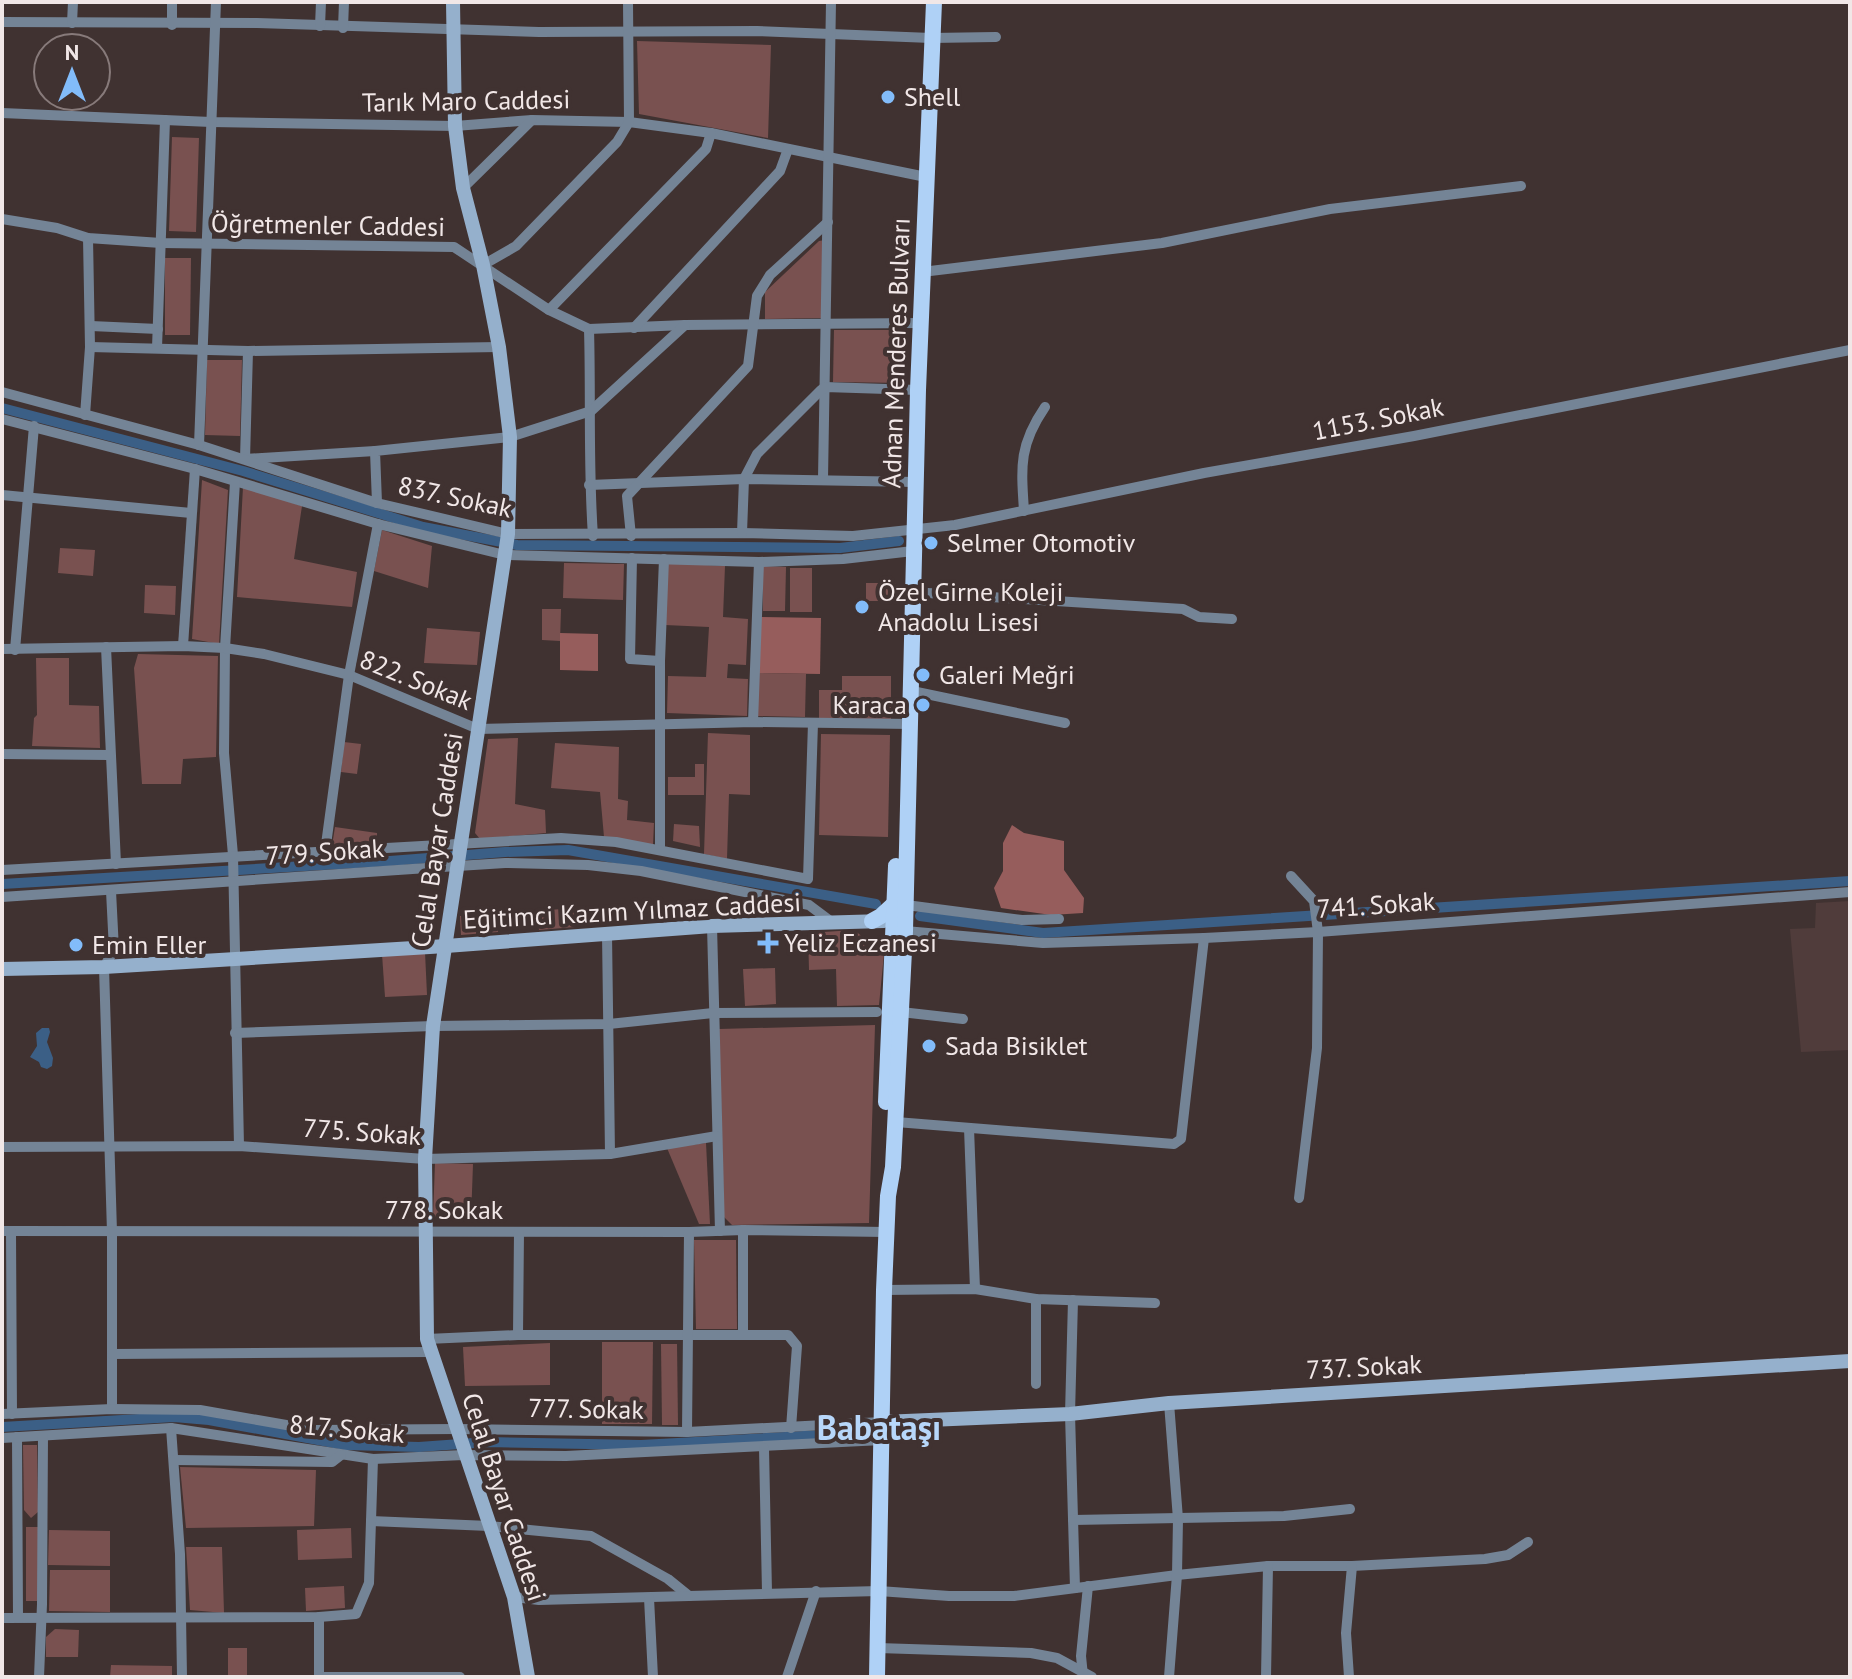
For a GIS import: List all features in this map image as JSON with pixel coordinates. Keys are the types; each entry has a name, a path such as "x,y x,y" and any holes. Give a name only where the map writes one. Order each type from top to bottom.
{"main road":[{"name":"Adnan Menderes Bulvarı","path":"888,1196 884,1168 910,669 931,2"},
{"name":"Adnan Menderes Bulvarı","path":"906,724 912,691 910,669"},
{"name":"Adnan Menderes Bulvarı","path":"877,1677 886,1232 893,1167 901,1012 899,919"},
{"path":"872,921 899,919"}],"street":[{"path":"72,23 73,2"},
{"path":"172,2 172,25"},
{"path":"199,445 216,2"},
{"path":"320,26 321,2"},
{"path":"343,28 344,2"},
{"name":"Celal Bayar Caddesi","path":"453,2 455,126 463,188 483,265 499,347 510,437 508,534 433,1026 425,1159 429,1346 514,1597 528,1677"},
{"path":"483,265 516,246 617,142 629,122 628,2"},
{"path":"823,479 831,2"},
{"path":"2,22 996,37"},
{"name":"Tarık Maro Caddesi","path":"2,113 211,122 455,126 532,120 629,122 711,133 926,177"},
{"path":"157,348 165,120"},
{"path":"463,188 532,120"},
{"path":"549,310 706,149 711,133"},
{"path":"634,328 780,171 788,149"},
{"path":"922,272 1162,243 1330,209 1521,186"},
{"name":"Öğretmenler Caddesi","path":"2,219 57,228 88,238 161,243 454,247 549,310 589,329 920,323"},
{"path":"631,536 627,496 748,366 757,296 770,275 828,222"},
{"path":"85,415 91,326 88,238"},
{"path":"248,351 245,459 375,451 510,437 591,411 685,325"},
{"path":"91,326 158,329"},
{"path":"589,329 589,485 593,536"},
{"path":"90,347 201,351 499,347"},
{"name":"1153. Sokak","path":"914,529 955,525 1204,473 1414,436 1850,350"},
{"path":"742,533 744,479 757,454 825,387 918,390"},
{"name":"837. Sokak","path":"2,392 199,445 337,492 508,534 853,536 914,529"},
{"path":"1024,511 1021,474 1024,451 1030,429 1045,407"},
{"name":"837. Sokak","path":"2,419 195,469 378,524 505,555 759,562 843,559 913,551"},
{"path":"15,650 34,426"},
{"path":"375,451 377,503"},
{"path":"183,646 195,469"},
{"path":"589,485 744,479 915,482"},
{"path":"235,482 225,648 224,753 233,855 239,1146"},
{"path":"2,495 191,513"},
{"path":"325,852 349,675 378,524"},
{"path":"632,558 630,659 660,661"},
{"path":"660,850 660,661 664,559"},
{"path":"753,722 759,562"},
{"path":"912,592 1183,609 1199,617 1232,619"},
{"name":"822. Sokak","path":"2,649 183,646 264,654 349,675 478,729 753,722 906,724"},
{"path":"106,647 116,864"},
{"path":"912,691 1065,723"},
{"path":"2,870 461,843 592,839 808,879 813,723"},
{"path":"2,754 109,755"},
{"name":"779. Sokak","path":"2,897 505,863 574,864 641,871 809,905 834,923"},
{"path":"1291,876 1314,901 1318,932 1317,1048 1299,1198"},
{"path":"111,891 114,950 104,967 112,1232 112,1409"},
{"name":"741. Sokak","path":"899,919 956,934 1043,943 1318,932 1850,892"},
{"path":"899,919 1059,919"},
{"name":"Eğitimci Kazım Yılmaz Caddesi","path":"834,923 899,919"},
{"name":"Eğitimci Kazım Yılmaz Caddesi","path":"2,969 104,967 712,926 872,921"},
{"path":"712,926 720,1231"},
{"path":"607,934 610,1154"},
{"path":"896,1122 1174,1144 1181,1139 1204,938"},
{"path":"235,1033 609,1024 713,1013 877,1012"},
{"path":"901,1012 963,1019"},
{"path":"969,1128 975,1289"},
{"name":"775. Sokak","path":"2,1147 239,1146 425,1159 610,1154 717,1136"},
{"path":"743,1230 743,1334"},
{"path":"6,1231 7,1414"},
{"name":"778. Sokak","path":"6,1231 886,1232"},
{"path":"518,1335 519,1232"},
{"path":"687,1432 689,1232"},
{"path":"884,1290 975,1289 1036,1299 1155,1303"},
{"path":"1036,1299 1036,1384"},
{"path":"1073,1300 1070,1414 1075,1588"},
{"path":"112,1354 429,1346 518,1335 788,1335 797,1346 791,1428"},
{"name":"737. Sokak","path":"882,1422 1070,1414 1169,1403 1850,1361"},
{"path":"1169,1403 1178,1519 1169,1677"},
{"name":"777. Sokak","path":"7,1414 112,1409 200,1410 315,1430 687,1432 882,1422"},
{"path":"171,1428 183,1619 182,1677"},
{"name":"817. Sokak","path":"2,1438 171,1428 373,1459 464,1455 566,1456 882,1440"},
{"path":"313,1452 315,1430"},
{"path":"39,1677 43,1436"},
{"path":"17,1437 18,1617"},
{"path":"764,1448 767,1592"},
{"path":"174,1460 332,1462 341,1455"},
{"path":"2,1618 183,1619 356,1614 369,1583 373,1459"},
{"path":"1073,1520 1284,1516 1350,1509"},
{"path":"371,1521 489,1526 591,1536 668,1579 689,1596"},
{"path":"514,1597 539,1600 649,1598 816,1591 1014,1596 1268,1566 1352,1566 1485,1559 1508,1555 1528,1542"},
{"path":"1266,1677 1268,1566"},
{"path":"1349,1677 1346,1633 1352,1566"},
{"path":"1086,1676 1081,1656 1088,1586"},
{"path":"787,1677 816,1591"},
{"path":"649,1598 654,1674"},
{"path":"319,1617 321,1677 460,1677"},
{"path":"878,1648 1031,1653 1057,1658 1086,1676"}],"shaded area":[{"path":"637,41 771,45 768,138 639,114"},
{"path":"172,137 199,138 196,232 169,231"},
{"path":"825,240 822,318 765,319 765,292 819,241"},
{"path":"165,258 191,258 190,335 165,335"},
{"path":"834,330 907,330 904,383 833,382"},
{"path":"207,360 242,360 240,436 205,435"},
{"path":"202,480 228,490 219,644 192,639"},
{"path":"243,487 302,506 294,559 357,572 352,607 237,597"},
{"path":"382,530 432,546 428,588 374,571"},
{"path":"60,548 95,550 93,576 58,573"},
{"path":"564,563 624,564 623,600 563,598"},
{"path":"668,563 725,566 723,617 748,619 746,665 728,664 727,678 748,679 747,716 667,713 668,676 706,677 709,627 665,625"},
{"path":"763,566 786,567 785,611 763,611"},
{"path":"790,568 812,568 812,612 790,612"},
{"path":"866,583 896,583 896,601 866,601"},
{"path":"145,585 176,586 175,615 144,613"},
{"path":"542,609 561,609 560,641 542,640"},
{"path":"760,617 821,618 820,674 759,673"},
{"path":"427,628 480,632 477,665 424,663"},
{"path":"560,633 598,634 598,671 560,670"},
{"path":"138,654 218,656 216,757 183,759 181,784 142,784 134,668"},
{"path":"36,658 69,658 69,705 99,706 100,748 32,746 34,718 37,715"},
{"path":"759,673 806,674 805,717 757,716"},
{"path":"842,676 891,676 891,720 819,720 819,690 842,690"},
{"path":"708,733 750,735 750,795 729,794 727,859 704,854"},
{"path":"821,734 890,735 888,837 819,835"},
{"path":"518,738 515,804 545,810 546,833 480,839 475,833 488,739"},
{"path":"344,742 361,744 357,774 341,772"},
{"path":"555,743 619,747 618,799 628,801 627,820 654,823 653,845 604,837 600,792 551,788"},
{"path":"695,764 704,764 704,795 668,795 668,777 695,777"},
{"path":"674,824 699,826 700,847 673,841"},
{"path":"1012,825 1024,833 1064,841 1064,870 1084,898 1083,913 1051,915 1001,908 994,888 1003,871 1003,843"},
{"path":"335,827 377,833 377,845 332,846"},
{"path":"1850,901 1850,1050 1801,1052 1790,929 1815,928 1816,903"},
{"path":"574,908 575,927 539,930 537,911"},
{"path":"496,913 498,932 461,935 460,916"},
{"path":"854,930 884,954 879,1005 837,1006 836,969 809,970 808,933"},
{"path":"425,952 427,995 385,997 382,954"},
{"path":"775,968 776,1004 745,1006 743,969"},
{"path":"875,1025 869,1223 732,1225 724,1217 719,1029"},
{"path":"706,1143 710,1224 699,1224 667,1148"},
{"path":"435,1163 473,1164 471,1219 433,1217"},
{"path":"694,1240 736,1240 737,1329 696,1329"},
{"path":"602,1342 653,1342 652,1424 602,1424"},
{"path":"550,1343 550,1385 465,1386 463,1347"},
{"path":"661,1344 677,1344 678,1425 662,1425"},
{"path":"23,1445 37,1445 38,1512 31,1518 24,1510"},
{"path":"180,1467 316,1470 314,1526 186,1528"},
{"path":"26,1527 38,1527 38,1601 26,1601"},
{"path":"351,1528 352,1558 298,1560 297,1530"},
{"path":"49,1530 110,1531 110,1566 48,1565"},
{"path":"186,1547 222,1547 224,1613 190,1610"},
{"path":"50,1570 110,1570 110,1612 49,1611"},
{"path":"344,1586 345,1608 306,1611 305,1588"},
{"path":"55,1629 79,1630 78,1657 46,1657 46,1637"},
{"path":"228,1648 247,1648 247,1677 228,1677"},
{"path":"111,1665 172,1666 172,1677 110,1677"}],"water":[{"path":"42,1028 49,1028 50,1032 47,1042 53,1058 52,1066 47,1069 30,1057 37,1046 36,1033"}],"waterway":[{"path":"2,408 243,471 423,527 517,545 840,548 899,541"},
{"path":"2,884 568,850 876,904"},
{"path":"920,916 1043,933 1850,881"},
{"path":"2,1427 174,1417 209,1420 345,1445 419,1447 488,1442 641,1445 860,1433"}],"place":[{"name":"Shell","path":"888,97"},
{"name":"Selmer Otomotiv","path":"931,543"},
{"name":"Özel Girne Koleji Anadolu Lisesi","path":"862,607"},
{"name":"Galeri Meğri","path":"923,675"},
{"name":"Karaca","path":"923,705"},
{"name":"Yeliz Eczanesi","path":"768,943"},
{"name":"Emin Eller","path":"76,945"},
{"name":"Sada Bisiklet","path":"929,1046"}],"district":[{"name":"Babataşı","path":"879,1428"}]}
